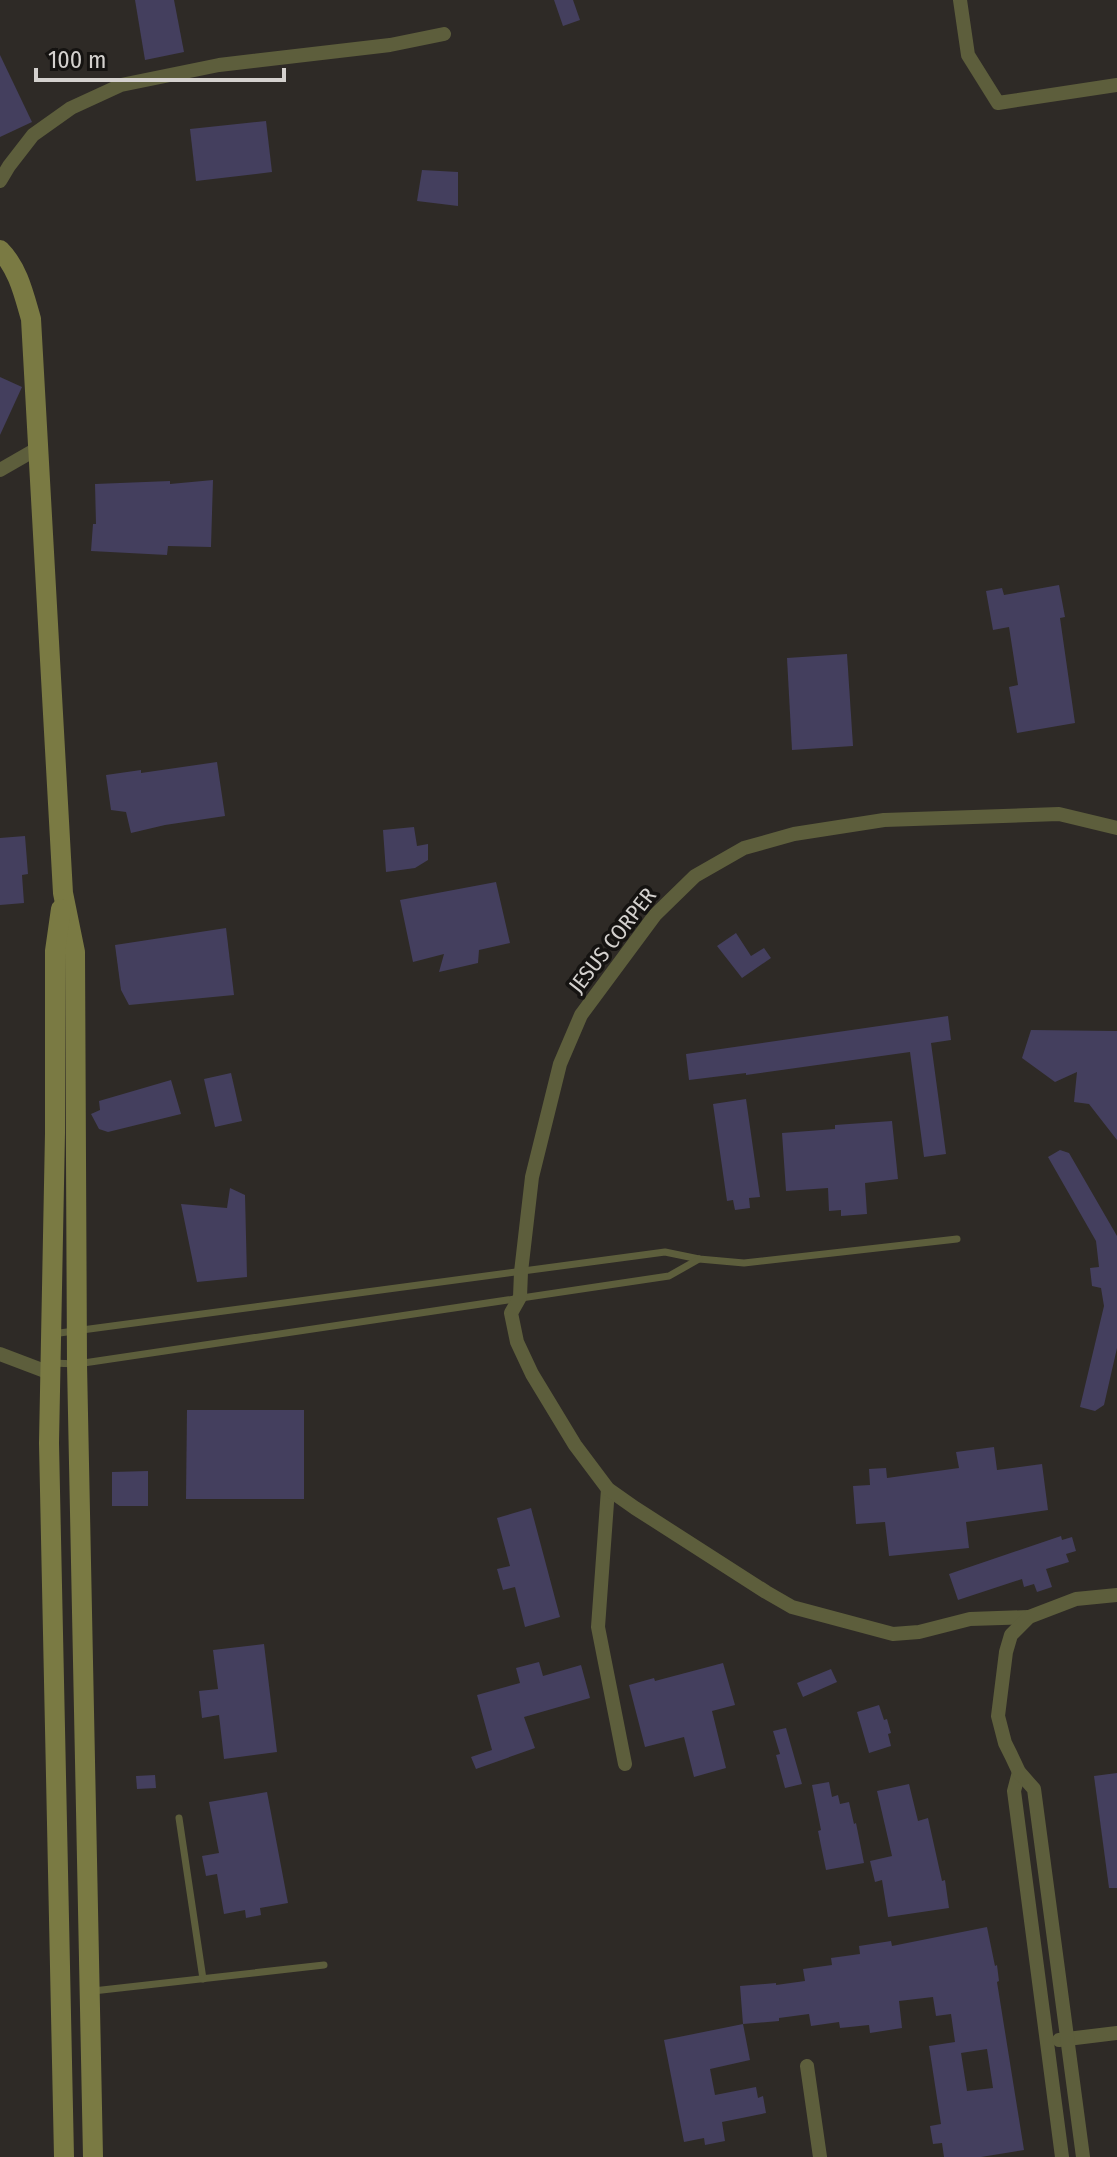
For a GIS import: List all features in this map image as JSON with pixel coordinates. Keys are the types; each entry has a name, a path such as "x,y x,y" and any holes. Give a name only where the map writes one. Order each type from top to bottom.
{"street":[{"path":"960,0 968,55 998,103 1117,85"},
{"path":"0,181 33,135 71,108 121,85 219,65 390,45 444,34"},
{"path":"0,250 19,279 31,319 63,893 75,952 77,1364 93,2157"},
{"path":"0,470 40,447"},
{"name":"JESUS CORPER","path":"1117,828 1059,814 884,820 794,834 744,848 695,876 655,915 581,1015 560,1064 532,1177 520,1297 511,1313 522,1353 532,1374 575,1445 608,1489 792,1607 893,1634 919,1632 970,1619 1029,1617 1076,1599 1117,1595"},
{"path":"63,893 55,951 49,1443 64,2157"},
{"path":"0,1354 50,1368"},
{"path":"608,1489 598,1627 625,1764"},
{"path":"1029,1617 1011,1635 998,1716 1005,1743 1019,1772 1034,1789 1083,2157"},
{"path":"1019,1772 1014,1791 1062,2157"},
{"path":"1047,2042 1117,2033"},
{"path":"807,2066 820,2157"}],"lane":[{"path":"50,1334 665,1252 744,1263 957,1239"},
{"path":"50,1368 669,1276 699,1259"},
{"path":"179,1818 203,1979"},
{"path":"90,1992 324,1965"}],"building":[{"path":"135,0 174,0 184,52 145,60"},
{"path":"554,0 573,0 580,20 563,26"},
{"path":"0,55 32,122 0,137"},
{"path":"266,121 272,172 196,181 190,129"},
{"path":"422,170 458,172 458,206 417,201"},
{"path":"0,377 22,387 0,435"},
{"path":"213,480 211,547 168,546 167,555 91,551 93,524 96,524 95,484 170,481 170,484"},
{"path":"1059,585 1065,617 1060,618 1075,723 1017,733 1009,687 1018,685 1009,627 993,630 986,591 1002,588 1004,595"},
{"path":"847,654 853,746 792,750 787,658"},
{"path":"217,762 225,816 131,833 126,812 111,810 106,775"},
{"path":"414,827 417,846 428,844 428,860 415,868 386,872 383,830"},
{"path":"25,836 28,874 22,875 24,903 0,905 0,838"},
{"path":"496,882 510,943 479,950 478,963 439,972 444,954 413,962 400,900"},
{"path":"226,928 234,995 129,1005 121,990 115,945"},
{"path":"736,933 751,956 764,948 771,958 742,978 717,946"},
{"path":"948,1016 951,1040 931,1043 946,1154 924,1157 910,1052 689,1080 686,1054"},
{"path":"1031,1030 1117,1031 1117,1140 1089,1104 1074,1102 1077,1072 1055,1082 1022,1058"},
{"path":"231,1073 242,1121 215,1127 204,1079"},
{"path":"171,1080 181,1114 108,1132 99,1129 91,1114 100,1110 99,1101"},
{"path":"746,1099 760,1197 749,1198 750,1208 735,1210 733,1200 727,1201 713,1104"},
{"path":"892,1121 898,1179 865,1183 867,1214 841,1216 841,1210 829,1211 828,1188 786,1191 782,1133"},
{"path":"1060,1150 1069,1153 1117,1236 1117,1348 1104,1405 1095,1411 1080,1407 1104,1306 1101,1288 1092,1286 1090,1268 1099,1267 1096,1241 1048,1157"},
{"path":"230,1188 245,1195 247,1277 197,1282 181,1204 227,1208"},
{"path":"187,1410 304,1410 304,1499 186,1499"},
{"path":"994,1447 997,1470 1042,1464 1048,1510 966,1522 969,1548 889,1556 885,1522 856,1524 853,1486 870,1485 869,1469 886,1468 887,1478 959,1468 956,1452"},
{"path":"148,1471 148,1506 112,1506 112,1472"},
{"path":"531,1508 560,1617 525,1627 515,1587 503,1590 497,1569 510,1566 497,1518"},
{"path":"1061,1536 1062,1540 1072,1537 1076,1551 1066,1554 1069,1562 1046,1569 1052,1587 1037,1592 1034,1584 1024,1587 1022,1579 958,1600 949,1574"},
{"path":"264,1644 277,1752 224,1759 219,1715 202,1718 199,1691 218,1689 213,1650"},
{"path":"539,1662 543,1676 581,1665 590,1698 524,1717 535,1748 476,1769 471,1757 492,1750 477,1695 520,1683 516,1668"},
{"path":"723,1663 735,1705 712,1711 726,1768 694,1777 684,1737 645,1747 629,1685"},
{"path":"831,1669 837,1682 803,1697 797,1683"},
{"path":"879,1705 884,1720 887,1719 891,1746 869,1753 857,1712"},
{"path":"786,1728 802,1784 785,1788 773,1731"},
{"path":"1117,1773 1117,1888 1109,1888 1094,1776"},
{"path":"155,1775 156,1788 137,1789 136,1776"},
{"path":"829,1782 832,1797 838,1795 840,1804 849,1802 864,1863 826,1870 812,1785"},
{"path":"909,1784 918,1821 928,1818 942,1881 945,1880 949,1908 888,1917 882,1880 875,1882 870,1861 892,1856 877,1791"},
{"path":"267,1792 288,1903 260,1908 261,1915 246,1918 245,1910 224,1914 217,1874 206,1876 202,1856 219,1853 209,1802"},
{"path":"987,1927 997,1965 997,1982 1024,2150 981,2157 944,2157 942,2143 933,2144 930,2126 941,2124 929,2046 955,2042 951,2014 936,2016 933,1997 899,2001 902,2028 870,2033 869,2025 840,2028 839,2022 811,2026 809,2014 779,2018 779,2021 743,2024 740,1986 805,1981 803,1969 832,1965 831,1958 860,1954 859,1946 891,1941 892,1946","holes":["987,2049 993,2088 967,2091 961,2053"]},
{"path":"743,2024 750,2060 710,2069 715,2095 756,2087 758,2098 763,2096 766,2113 722,2122 725,2141 705,2145 704,2138 684,2142 664,2040"}]}
